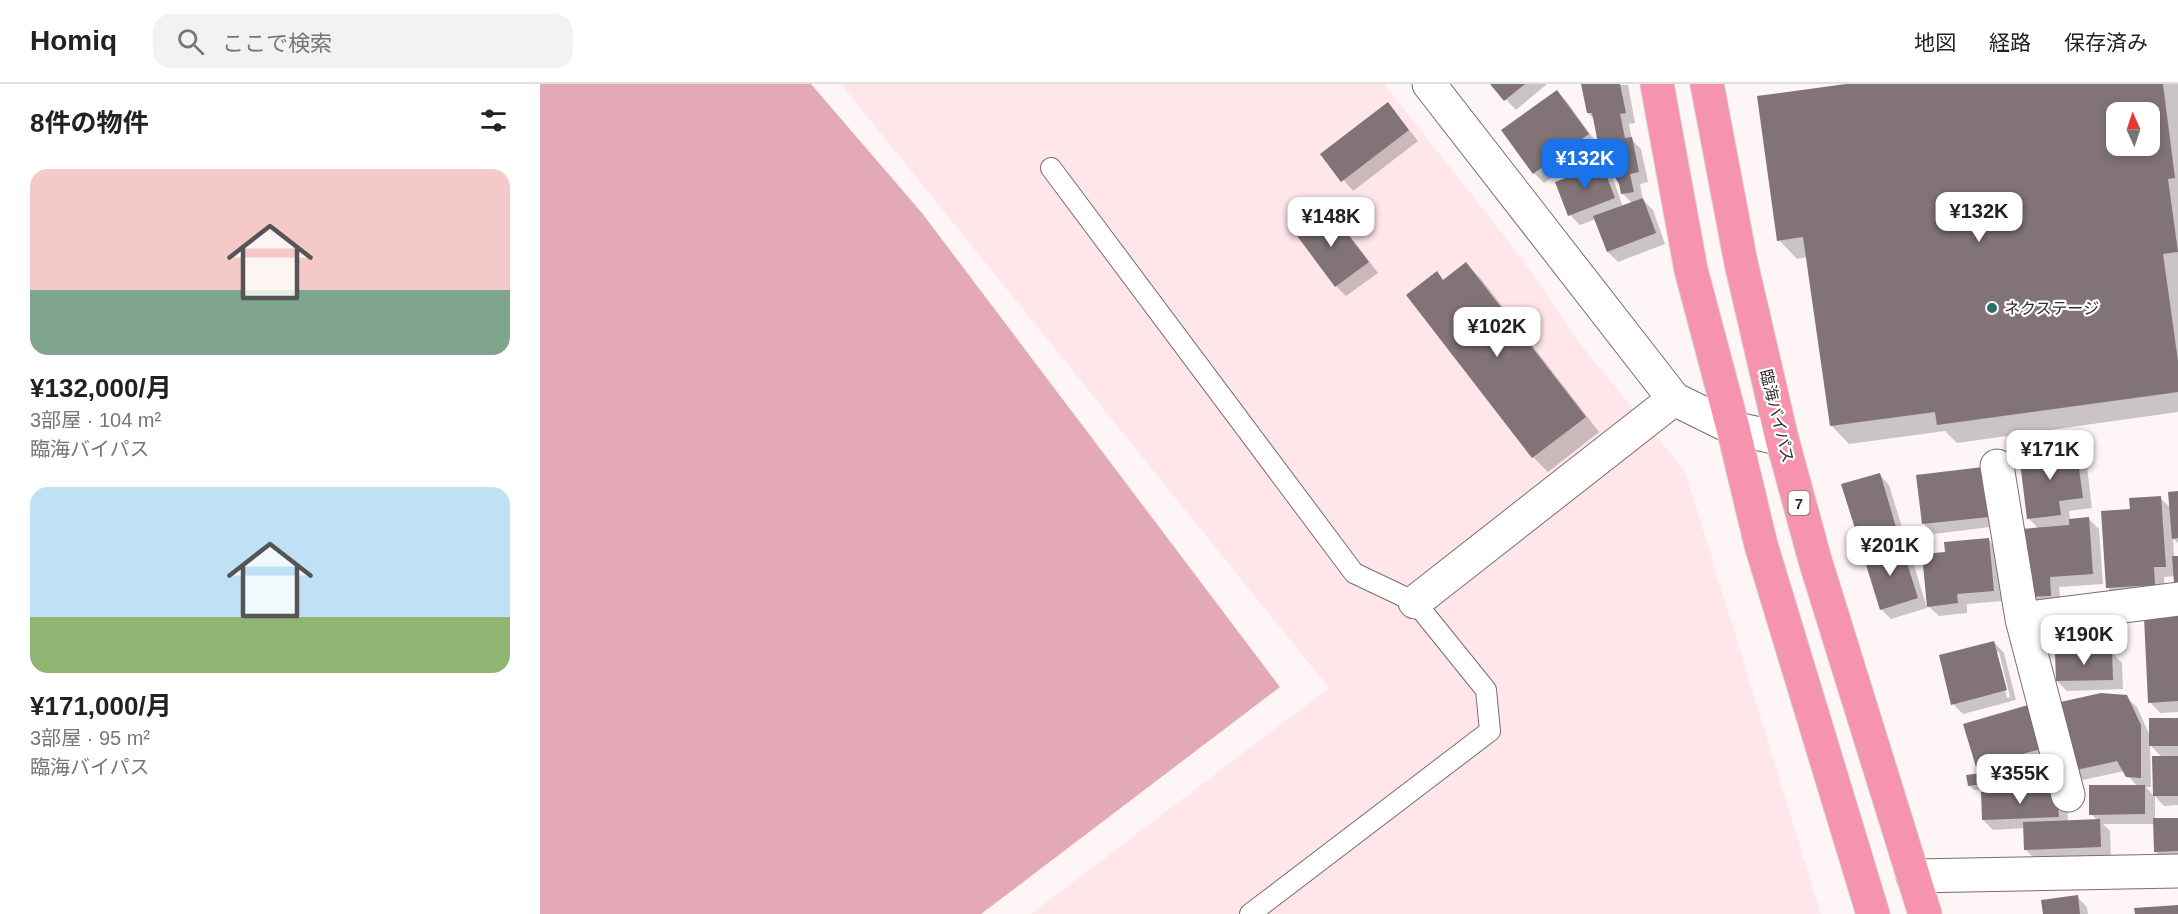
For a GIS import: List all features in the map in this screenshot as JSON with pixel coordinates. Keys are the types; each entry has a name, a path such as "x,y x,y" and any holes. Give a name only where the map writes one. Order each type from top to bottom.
{"highway":[{"path":"1657,84 1691,270 1761,545 1873,914"},
{"name":"臨海バイパス","path":"1707,84 1741,263 1782,439 1815,560 1925,914"}],"street":[{"path":"1429,84 1674,399 1733,428 1782,439"},
{"path":"1415,602 1674,399"},
{"path":"1997,466 2022,619 2067,795"},
{"path":"2022,619 2178,599"},
{"path":"1913,876 2178,871"}],"lane":[{"path":"1051,168 1354,573 1415,602 1486,690 1490,731 1250,914"}],"shaded area":[{"path":"540,84 811,84 922,213 1280,687 981,914 540,914"},
{"path":"841,84 1384,84 1520,256 1587,353 1685,471 1821,914 1031,914 1329,688"}],"building":[{"path":"1490,84 1525,84 1504,101"},
{"path":"1581,84 1620,84 1626,113 1620,114 1625,138 1632,137 1639,172 1630,174 1634,192 1621,194 1619,184 1600,153 1592,113 1587,113"},
{"name":"ネクステージ","path":"1846,84 2163,84 2175,178 2168,179 2178,252 2163,254 2178,361 2178,392 1937,425 1935,412 1830,426 1803,237 1777,241 1757,96"},
{"path":"1557,90 1589,134 1533,174 1501,130"},
{"path":"1388,102 1409,130 1341,182 1320,154"},
{"path":"1602,164 1615,198 1568,216 1555,182"},
{"path":"1643,198 1656,233 1607,252 1593,216"},
{"path":"1317,210 1329,226 1337,220 1369,262 1335,287 1292,229"},
{"path":"1466,262 1586,417 1532,458 1406,295 1437,271 1443,280"},
{"path":"2076,446 2083,498 2059,501 2061,515 2027,519 2019,454"},
{"path":"1983,467 1989,517 1922,524 1916,475"},
{"path":"1880,473 1896,527 1858,538 1841,484"},
{"path":"2178,491 2178,538 2172,539 2168,492"},
{"path":"2161,496 2166,567 2154,567 2155,585 2106,588 2101,511 2130,509 2129,498"},
{"path":"2089,517 2093,574 2050,577 2051,596 2026,597 2021,529 2069,525 2069,519"},
{"path":"1989,538 1994,591 1957,594 1958,603 1927,607 1922,554 1945,552 1944,542"},
{"path":"1901,544 1918,598 1880,610 1863,555"},
{"path":"2172,556 2178,556 2178,583 2174,583"},
{"path":"2178,615 2178,701 2148,703 2144,617"},
{"path":"1994,641 2007,690 1951,705 1939,655"},
{"path":"2112,651 2113,680 2056,681 2055,653"},
{"path":"2101,693 2127,695 2141,725 2141,778 2126,777 2117,761 2072,771 2056,703"},
{"path":"2028,705 2040,749 1976,767 1963,724"},
{"path":"2149,718 2178,718 2178,746 2149,746"},
{"path":"2152,756 2178,756 2178,796 2153,796"},
{"path":"1981,773 1983,784 1968,786 1966,775"},
{"path":"2089,785 2145,785 2145,814 2089,815"},
{"path":"2057,789 2059,817 1982,820 1981,792"},
{"path":"2153,818 2178,818 2178,851 2154,852"},
{"path":"2100,819 2101,847 2024,850 2023,822"},
{"path":"2078,895 2080,914 2043,914 2041,900"},
{"path":"2178,905 2178,914 2135,914 2134,908"}],"place":[{"name":"ネクステージ","path":"1992,308"}]}
